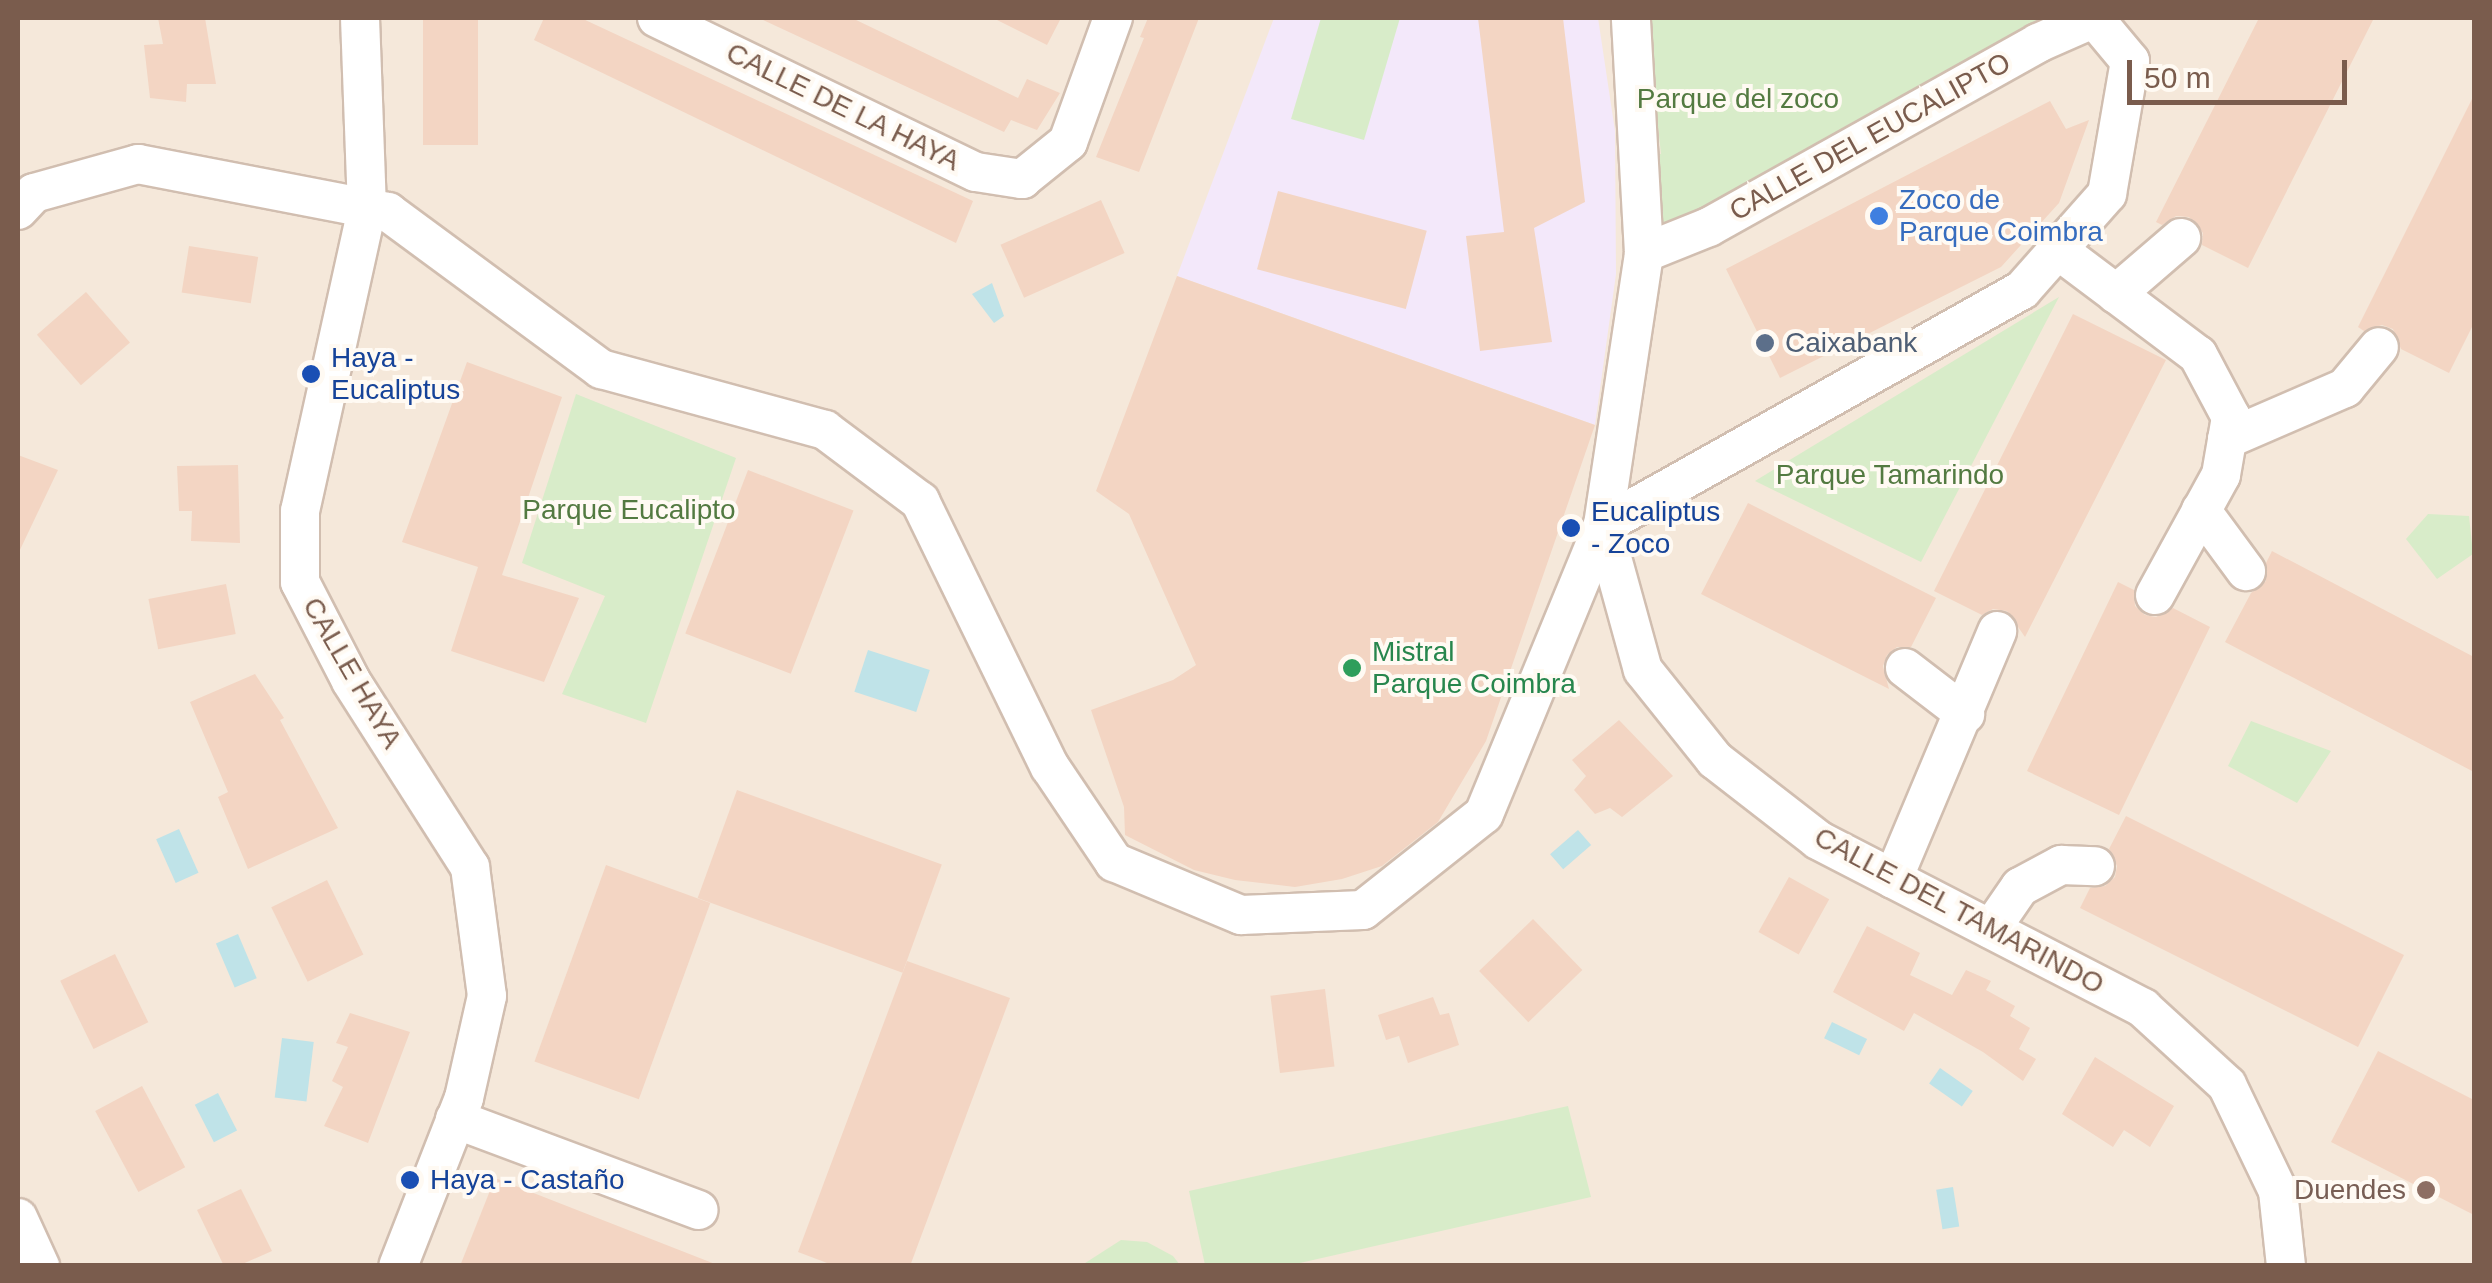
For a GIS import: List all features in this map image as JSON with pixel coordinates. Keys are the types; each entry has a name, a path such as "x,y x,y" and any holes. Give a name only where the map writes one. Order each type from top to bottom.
{"street":[{"path":"360,18 367,209"},
{"name":"CALLE DE LA HAYA","path":"657,18 976,172 1022,180 1068,142 1113,18"},
{"path":"18,210 34,192 138,164 388,212 601,369 825,430 920,501 1050,766 1114,862 1241,915 1363,910 1484,814 1602,525 1644,253 1631,18"},
{"path":"1602,525 2022,290 2108,194 2130,62 2094,18"},
{"name":"CALLE DEL EUCALIPTO","path":"1644,253 1709,227 2038,43 2094,18"},
{"name":"CALLE HAYA","path":"367,209 300,511 300,582 351,681 470,867 487,996 455,1119 398,1266"},
{"path":"2116,294 2181,238"},
{"path":"2058,250 2198,355 2231,417 2220,476 2155,595"},
{"path":"2227,439 2345,388 2378,347"},
{"path":"2202,510 2246,571"},
{"name":"CALLE DEL TAMARINDO","path":"1602,525 1644,670 1715,760 1818,840 2144,1008 2226,1085 2278,1191 2286,1266"},
{"path":"1893,878 1997,632"},
{"path":"1905,668 1965,714"},
{"path":"1991,929 2020,887 2062,865 2095,866"},
{"path":"455,1119 699,1210"},
{"path":"18,1218 40,1266"}],"shaded area":[{"path":"18,18 2474,18 2474,1265 18,1265"},
{"path":"1274,18 1598,18 1615,131 1616,274 1595,425 1177,276"}],"green space":[{"path":"1321,18 1400,18 1364,140 1291,119"},
{"name":"Parque del zoco","path":"1646,18 2045,18 2044,30 1700,209 1704,221 1661,228 1648,154 1661,154"},
{"name":"Parque Tamarindo","path":"2059,297 1921,562 1755,481"},
{"name":"Parque Eucalipto","path":"576,394 736,458 646,723 562,694 605,596 522,563"},
{"path":"2428,514 2469,516 2473,554 2437,579 2406,539"},
{"path":"2251,721 2331,751 2297,803 2228,766"},
{"path":"1568,1106 1591,1197 1291,1265 1205,1265 1189,1191"},
{"path":"1121,1240 1147,1242 1173,1256 1180,1265 1082,1265"}],"water":[{"path":"992,283 1004,316 994,323 972,294"},
{"path":"868,650 930,670 916,712 854,692"},
{"path":"179,829 199,873 176,883 156,839"},
{"path":"1578,830 1591,845 1563,869 1550,854"},
{"path":"238,934 257,978 235,988 216,943"},
{"path":"1832,1022 1867,1039 1859,1055 1824,1038"},
{"path":"282,1038 314,1042 306,1101 275,1098"},
{"path":"1940,1068 1973,1091 1962,1107 1929,1084"},
{"path":"218,1093 237,1130 214,1142 195,1105"},
{"path":"1953,1187 1959,1227 1942,1229 1936,1190"}],"building":[{"path":"158,18 205,18 216,84 187,84 186,102 150,98 144,45 163,44"},
{"path":"423,18 478,18 478,145 423,145"},
{"path":"544,18 581,18 973,201 956,243 534,40"},
{"path":"759,18 852,18 1018,98 1027,79 1060,93 1037,130 1011,120 1004,132"},
{"path":"993,18 1061,18 1047,45"},
{"path":"1148,18 1199,18 1139,172 1096,157 1144,38 1140,37"},
{"path":"1478,18 1563,18 1585,202 1534,228 1552,342 1480,351 1466,236 1504,232"},
{"path":"2259,18 2374,18 2248,268 2202,245 2203,233 2189,217 2176,216 2162,225 2156,222"},
{"path":"2474,95 2474,323 2449,373 2401,349 2393,329 2382,325 2364,331 2358,327"},
{"path":"2050,101 2066,129 2089,120 2059,203 2001,267 1780,378 1726,269"},
{"path":"1278,191 1427,231 1406,309 1257,269"},
{"path":"1101,200 1125,253 1024,298 1001,245"},
{"path":"189,246 258,257 251,303 182,292"},
{"path":"1177,276 1595,425 1486,741 1438,822 1382,866 1342,879 1295,887 1235,880 1194,870 1125,835 1124,807 1091,710 1173,680 1196,665 1129,514 1096,491"},
{"path":"86,292 130,343 81,385 37,335"},
{"path":"2073,314 2166,360 2025,637 2007,611 1993,609 1982,615 1934,591"},
{"path":"467,362 562,397 502,575 579,598 544,682 451,651 478,567 402,542"},
{"path":"18,455 58,470 18,554"},
{"path":"238,465 240,543 191,541 192,511 179,511 177,466"},
{"path":"748,470 853,510 791,674 685,633"},
{"path":"1748,503 1936,598 1911,647 1897,647 1887,655 1883,666 1889,689 1701,594"},
{"path":"2272,551 2474,657 2474,772 2225,642 2251,593 2266,581 2266,563"},
{"path":"2118,582 2134,590 2135,606 2145,615 2156,617 2173,608 2210,627 2119,815 2027,771"},
{"path":"226,584 236,634 158,649 148,599"},
{"path":"255,674 284,718 280,720 338,828 248,869 218,797 228,792 190,702"},
{"path":"1619,720 1673,776 1622,817 1610,808 1595,814 1574,790 1586,776 1572,760"},
{"path":"737,790 942,865 903,973 698,898"},
{"path":"2126,816 2404,955 2358,1047 2080,908 2090,888 2105,886 2115,877 2117,866 2109,849"},
{"path":"606,865 710,903 639,1099 535,1061"},
{"path":"1789,877 1829,899 1799,954 1758,932"},
{"path":"327,880 363,955 308,982 271,907"},
{"path":"1533,919 1582,970 1528,1022 1479,971"},
{"path":"1867,926 1920,953 1910,975 1952,995 1966,970 1991,981 1986,990 2015,1006 2010,1016 2030,1028 2019,1049 2036,1059 2023,1081 1983,1052 1914,1013 1904,1031 1833,992"},
{"path":"115,954 148,1022 93,1049 60,981"},
{"path":"907,961 1010,998 910,1266 835,1266 798,1252"},
{"path":"1325,989 1335,1066 1280,1073 1270,996"},
{"path":"1433,997 1440,1015 1449,1013 1459,1045 1408,1063 1399,1036 1386,1040 1378,1015"},
{"path":"350,1013 410,1032 368,1143 324,1126 343,1087 332,1081 348,1047 336,1043"},
{"path":"2378,1051 2474,1100 2474,1215 2331,1142"},
{"path":"2095,1057 2174,1106 2150,1147 2124,1130 2113,1147 2062,1114"},
{"path":"142,1086 185,1167 138,1192 95,1111"},
{"path":"495,1178 715,1264 460,1266"},
{"path":"241,1189 272,1251 238,1266 224,1266 197,1210"}],"place":[{"name":"Zoco de Parque Coimbra","path":"1879,216"},
{"name":"Caixabank","path":"1765,343"},
{"name":"Haya - Eucaliptus","path":"311,374"},
{"name":"Eucaliptus - Zoco","path":"1571,528"},
{"name":"Mistral Parque Coimbra","path":"1352,668"},
{"name":"Haya - Castaño","path":"410,1180"},
{"name":"Duendes","path":"2426,1190"}]}
